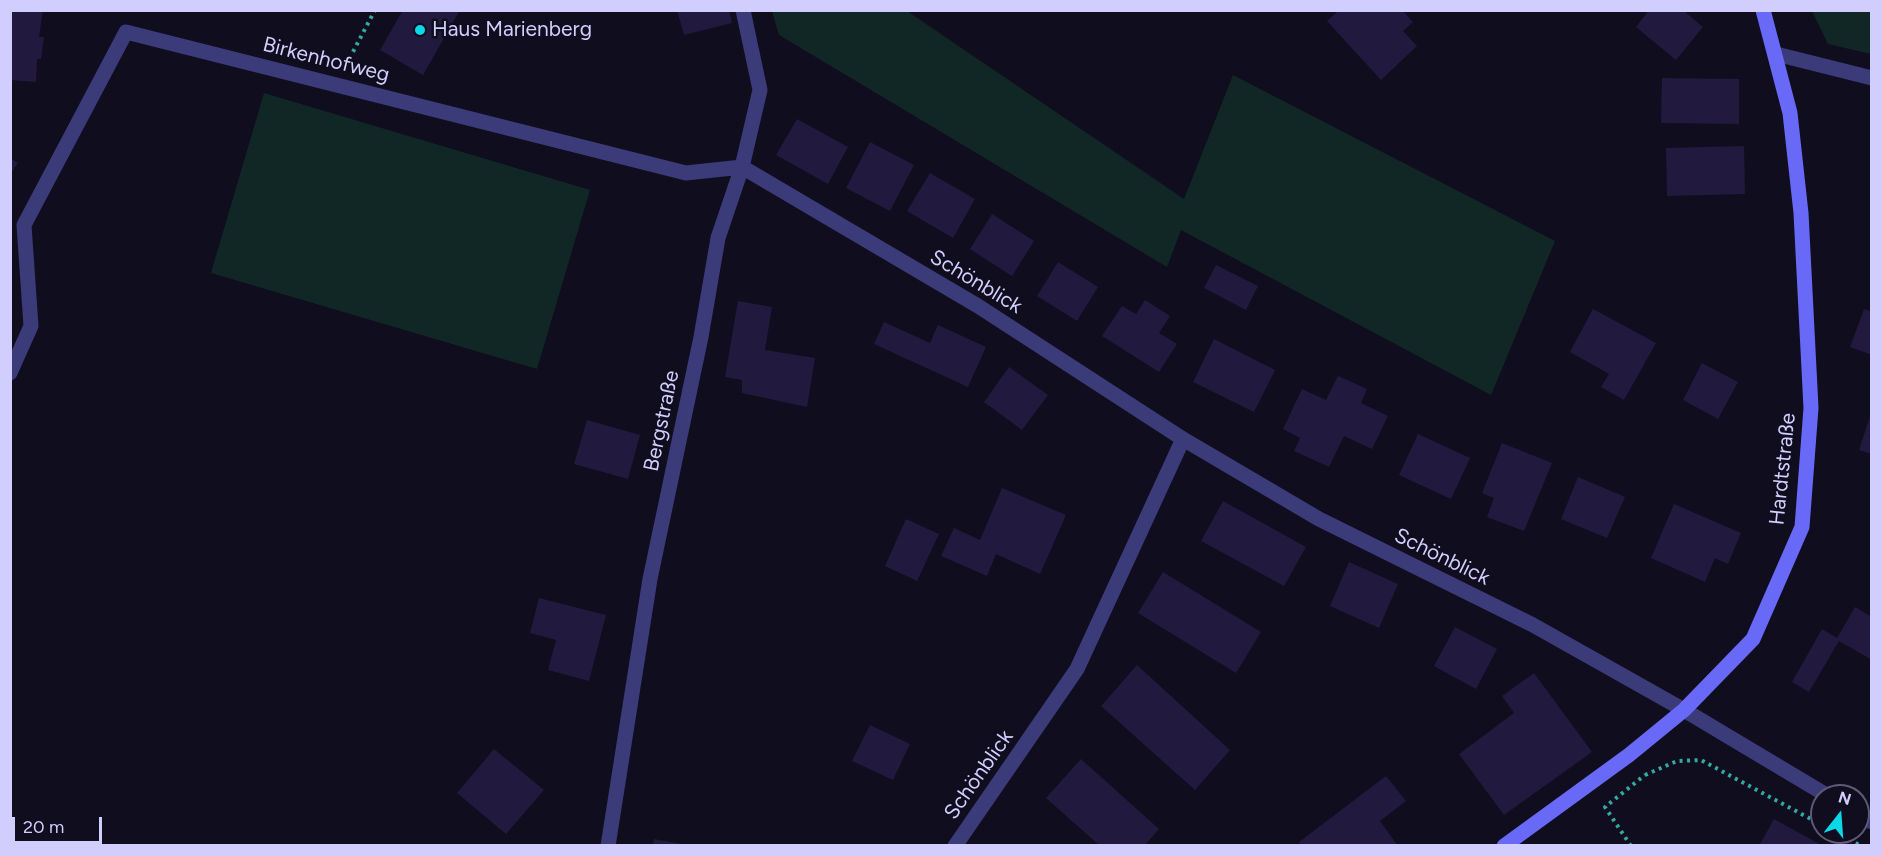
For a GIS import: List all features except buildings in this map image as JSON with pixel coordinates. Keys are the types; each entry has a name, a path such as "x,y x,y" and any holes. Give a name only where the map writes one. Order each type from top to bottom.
{"main road":[{"name":"Hardtstraße","path":"1504,846 1629,755 1684,710 1754,639 1802,527 1811,408 1801,213 1790,113 1763,10"}],"street":[{"name":"Bergstraße","path":"608,846 650,579 701,337 718,238 742,168 760,90 743,10"},
{"name":"Birkenhofweg","path":"17,223 126,32 686,173 742,168"},
{"path":"1776,54 1872,78"},
{"name":"Schönblick","path":"742,168 978,306 1183,439 1319,519 1533,625 1684,710 1810,785"},
{"path":"10,373 31,326 17,223"},
{"name":"Schönblick","path":"955,846 1077,669 1183,439"}],"path":[{"path":"336,84 375,10"},
{"path":"1629,755 1645,775"},
{"path":"1631,846 1605,807 1645,775 1677,761 1701,760 1810,819"}],"green space":[{"path":"772,11 907,11 1184,199 1233,75 1555,241 1491,395 1181,230 1167,267 779,35"},
{"path":"1812,11 1871,11 1871,54 1828,44"},
{"path":"264,93 590,190 537,369 211,273"}],"place":[{"name":"Haus Marienberg","path":"420,30"}]}
